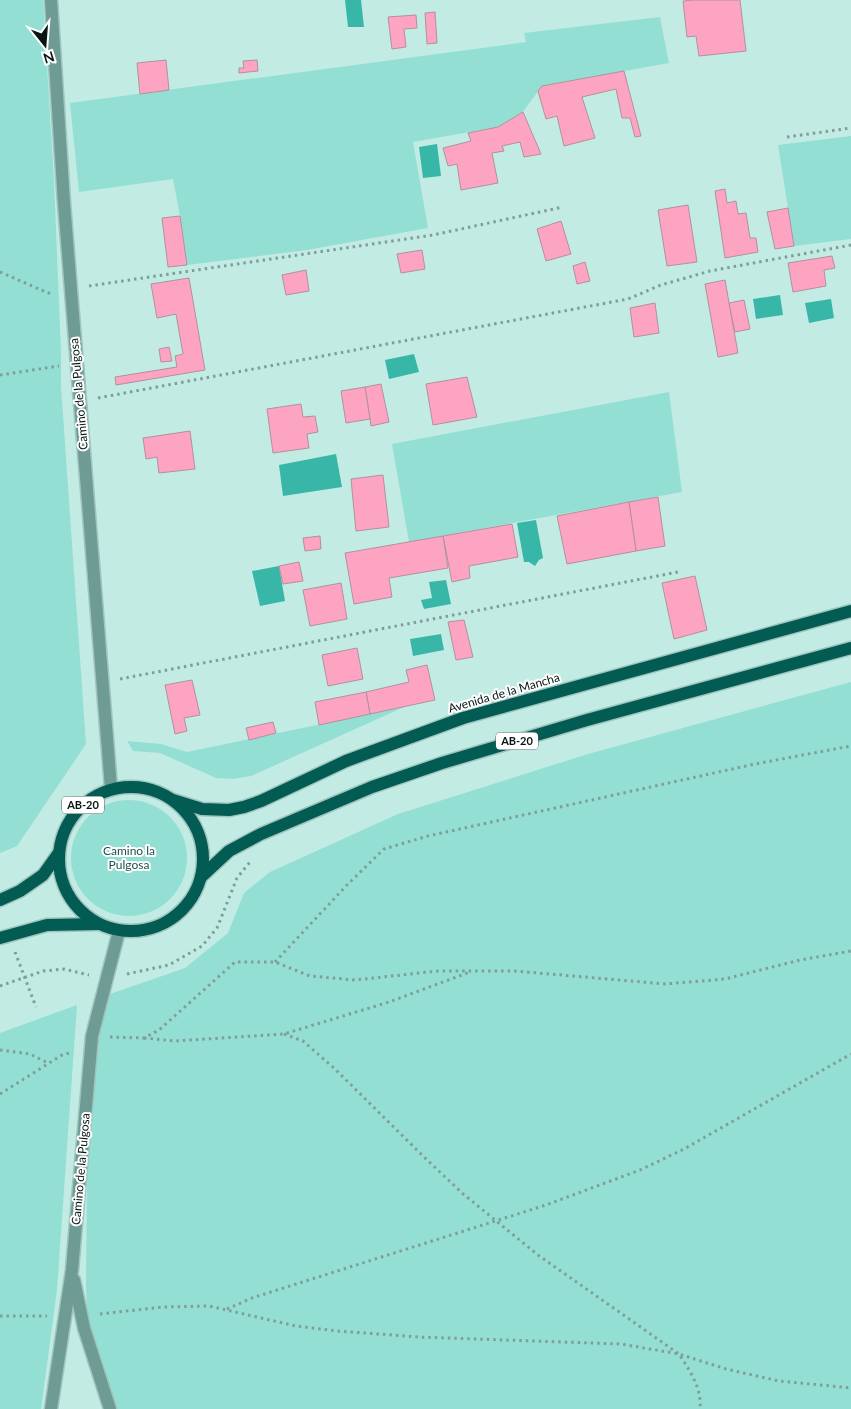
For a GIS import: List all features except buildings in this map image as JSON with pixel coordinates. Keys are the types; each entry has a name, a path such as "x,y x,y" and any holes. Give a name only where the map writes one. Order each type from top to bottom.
{"main road":[{"name":"Avenida de la Mancha","path":"173,800 187,806 216,810 237,808 261,801 346,760 463,718 851,611"},
{"name":"AB-20","path":"201,877 228,852 261,834 372,787 434,766 586,720 851,648"},
{"name":"AB-20","path":"139,786 158,791 173,800 190,816 201,837 204,855 201,877 192,897 179,913 162,925 142,930 119,931 99,924 80,912 68,895 60,876 58,854 61,838 72,815 90,798 111,788 139,786"},
{"name":"AB-20","path":"0,900 20,891 43,876 58,854"},
{"name":"AB-20","path":"4,936 47,925 99,924"}],"street":[{"name":"Camino de la Pulgosa","path":"51,0 76,363 111,788"},
{"name":"Camino de la Pulgosa","path":"51,1409 72,1270 92,1040 119,931"},
{"path":"72,1270 84,1328 110,1409"}],"path":[{"path":"787,137 851,128"},
{"path":"71,289 433,235 563,207"},
{"path":"80,402 628,299 661,285 710,271 851,246"},
{"path":"0,272 72,304"},
{"path":"0,375 76,363"},
{"path":"102,682 678,572"},
{"path":"275,962 384,848 428,836 755,764 851,746"},
{"path":"0,986 24,976 43,971 64,969 94,976 107,976 136,973 169,965 202,946 218,928 237,878 253,858"},
{"path":"4,936 24,976 36,1007"},
{"path":"144,1038 159,1030 235,962 275,962 310,976 355,980 438,970 515,971 665,984 725,979 800,960 851,952"},
{"path":"0,1094 62,1055 92,1040 144,1038 175,1041 284,1034 389,1002 473,971"},
{"path":"284,1034 303,1041 329,1063 462,1193 538,1255 679,1354 693,1375 701,1399 700,1409"},
{"path":"0,1050 30,1054 49,1064"},
{"path":"226,1309 252,1298 555,1202 640,1170 684,1149 851,1054"},
{"path":"82,1316 163,1307 209,1306 296,1326 338,1331 418,1337 621,1344 679,1354 726,1370 779,1380 851,1388"},
{"path":"0,1316 65,1316"}],"green space":[{"path":"0,0 43,0 54,180 61,386 86,744 17,846 0,853"},
{"path":"660,17 669,63 542,86 522,113 498,127 413,142 428,228 307,250 187,265 173,179 79,192 70,103 526,42 524,33"},
{"path":"851,136 851,239 794,246 778,145"},
{"path":"669,392 682,492 409,542 392,444"},
{"path":"851,682 851,1409 113,1409 88,1334 86,1287 87,1178 94,1069 98,1033 110,994 185,968 228,933 244,893 270,872 398,814 588,754"},
{"path":"404,707 251,776 233,779 216,778 160,753 133,751 127,741 161,744 187,752"},
{"name":"Camino la Pulgosa","path":"129,800 151,804 170,817 183,836 187,858 183,880 170,899 151,912 129,916 107,912 88,899 75,880 71,858 75,836 88,817 107,804"},
{"path":"77,1005 57,1290 41,1409 0,1409 0,1033"}],"shaded area":[{"path":"345,0 361,0 364,27 348,27"},
{"path":"437,144 441,176 423,178 419,147"},
{"path":"780,295 783,315 756,319 753,299"},
{"path":"831,299 834,318 809,323 805,303"},
{"path":"414,354 419,372 389,379 385,360"},
{"path":"336,454 342,487 283,496 279,465"},
{"path":"536,520 543,558 535,566 529,562 524,562 517,523"},
{"path":"279,566 285,601 260,606 252,571"},
{"path":"446,580 451,604 424,609 421,600 432,598 429,582"},
{"path":"441,634 444,650 413,656 410,639"}]}
